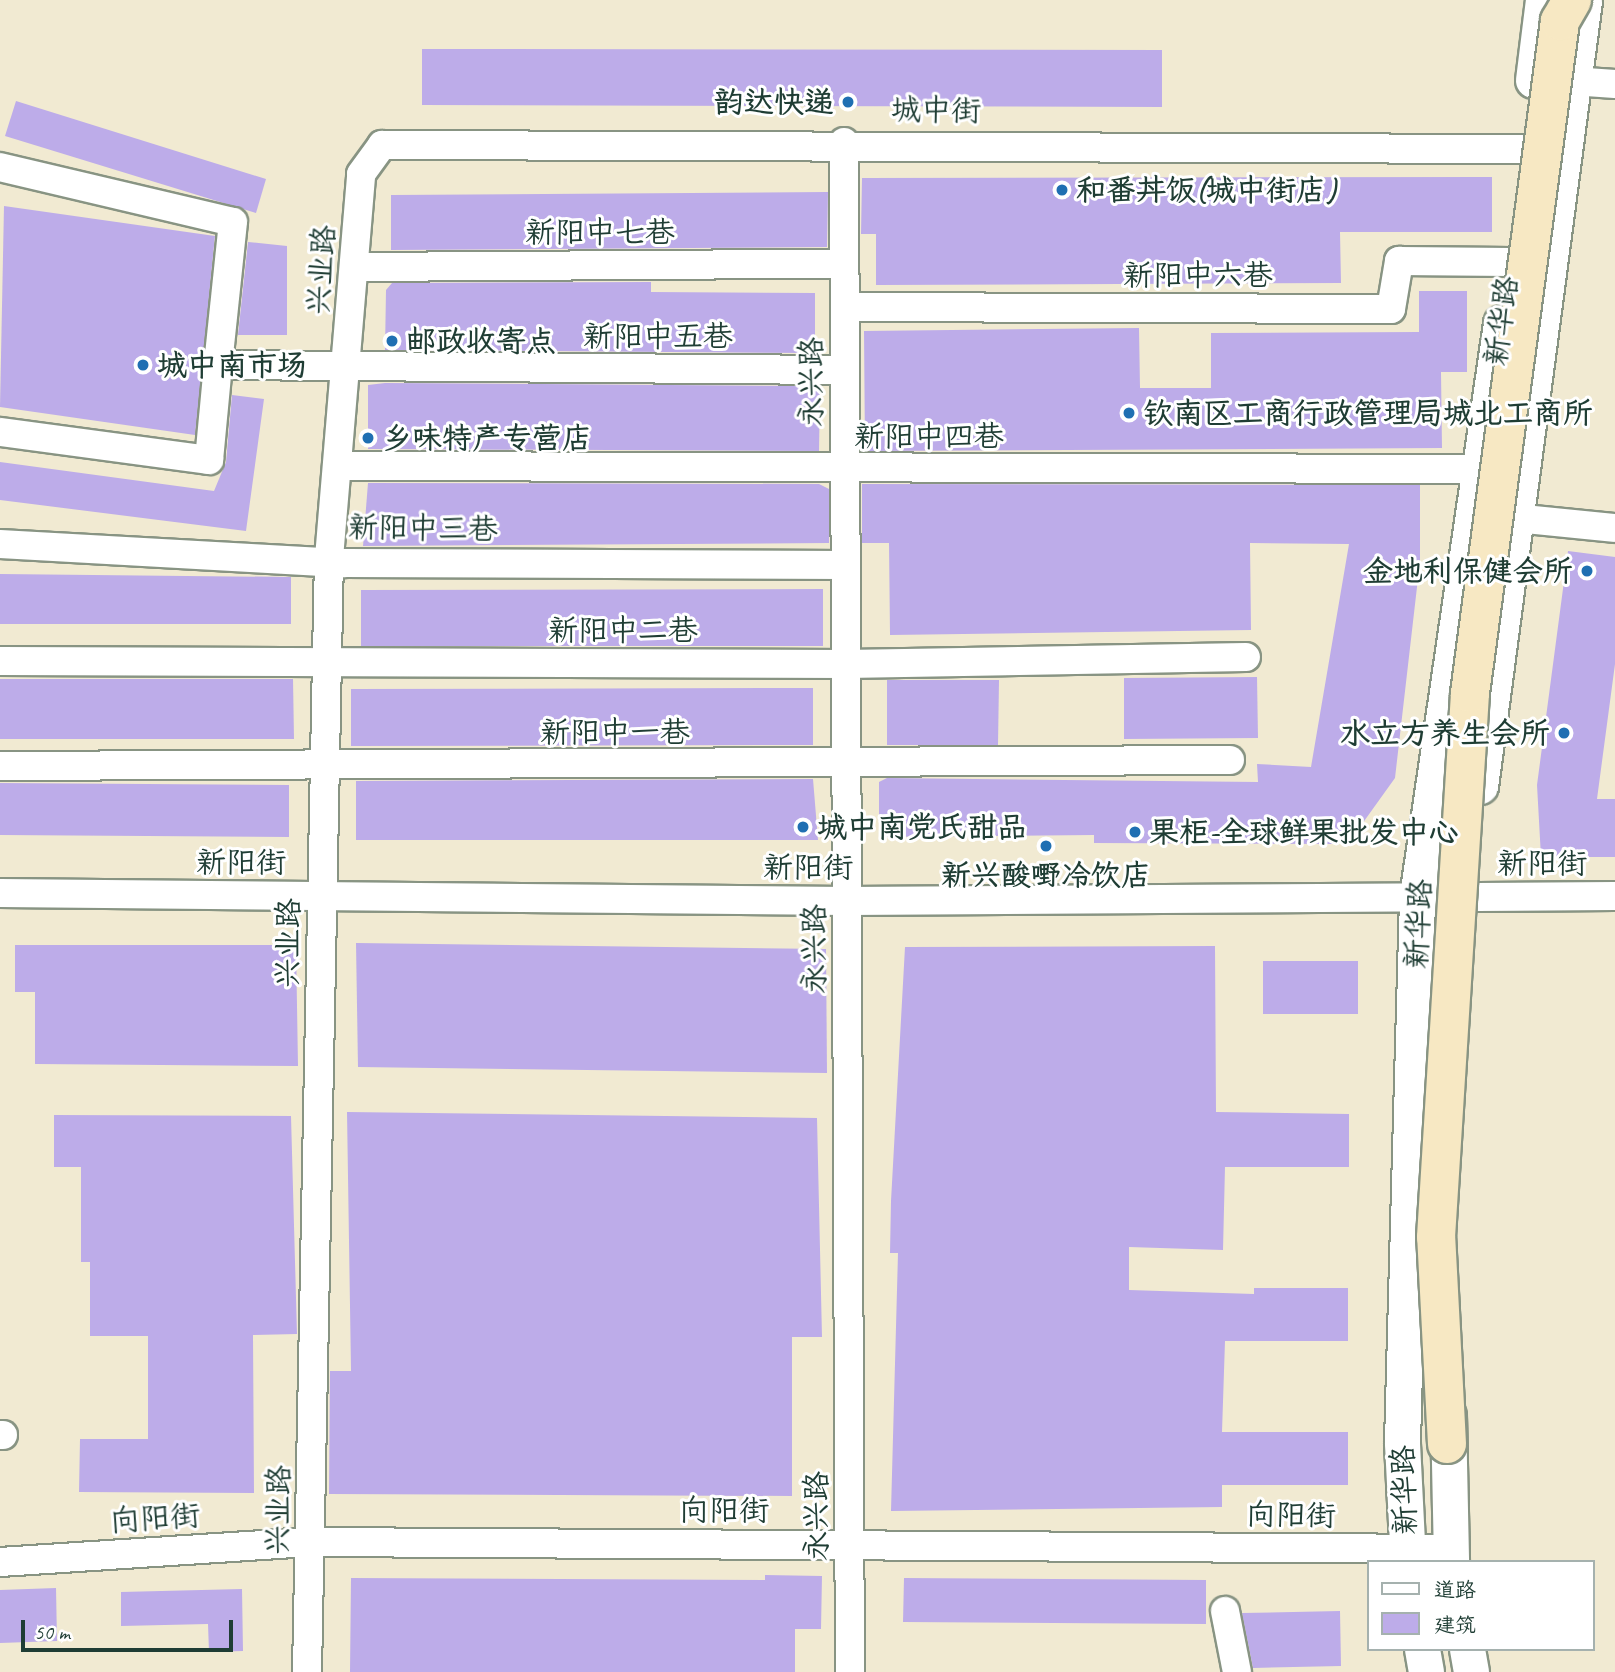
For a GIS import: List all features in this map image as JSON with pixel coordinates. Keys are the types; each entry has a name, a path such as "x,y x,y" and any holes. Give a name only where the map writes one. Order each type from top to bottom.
{"main road":[{"path":"1447,1444 1436,1237 1470,692 1560,21 1572,0"}],"street":[{"name":"新华路","path":"1407,1556 1402,1442 1417,897 1510,262 1543,0"},
{"name":"新华路","path":"1449,1556 1447,1444 1466,896 1584,0"},
{"path":"1572,81 1615,84"},
{"name":"城中街","path":"361,174 382,145 844,142 1525,149"},
{"name":"永兴路","path":"844,142 850,1672"},
{"path":"0,167 233,222 209,460 0,432"},
{"name":"兴业路","path":"307,1672 329,558 357,267 361,174"},
{"name":"新阳中六巷","path":"845,307 1391,309 1399,261 1510,262"},
{"name":"新阳中七巷","path":"357,267 844,264"},
{"name":"新阳中五巷","path":"218,365 844,370"},
{"name":"新阳中四巷","path":"337,466 845,470 1479,469"},
{"path":"1515,518 1615,528"},
{"name":"新阳中三巷","path":"0,544 329,558 344,563 845,565"},
{"name":"新阳中二巷","path":"0,661 846,664 1246,657"},
{"name":"新阳中一巷","path":"0,766 846,766 1230,760"},
{"name":"新阳街","path":"0,893 847,901 1615,896"},
{"name":"向阳街","path":"0,1562 311,1542 849,1544 1449,1556"},
{"path":"1225,1611 1237,1672"},
{"path":"1422,1651 1426,1672"},
{"path":"1466,1651 1471,1672"}],"building":[{"path":"422,49 1162,50 1162,107 422,105"},
{"path":"16,101 266,179 256,213 5,136"},
{"path":"1492,177 1492,232 1340,232 1341,283 876,285 876,234 861,234 862,178"},
{"path":"828,192 827,247 391,250 391,195"},
{"path":"4,206 215,236 195,435 0,407"},
{"path":"248,242 287,246 287,335 238,335"},
{"path":"651,282 651,292 815,293 815,353 385,350 386,290 392,283"},
{"path":"1419,291 1467,291 1467,372 1441,372 1442,448 865,451 864,331 1139,328 1140,388 1211,388 1211,333 1419,332"},
{"path":"368,385 814,386 820,390 819,451 368,449"},
{"path":"232,395 264,399 246,531 0,500 0,462 214,491 226,462"},
{"path":"368,483 819,484 829,489 829,543 363,546"},
{"path":"862,484 1420,485 1420,561 1395,778 1362,824 1336,844 1094,843 1094,835 879,837 879,782 887,778 1258,782 1257,764 1311,767 1349,544 1250,543 1251,630 890,635 889,543 862,543"},
{"path":"1568,551 1615,557 1615,664 1597,799 1615,799 1615,857 1541,857 1537,785"},
{"path":"0,574 291,577 291,624 0,624"},
{"path":"823,589 823,646 361,646 361,590"},
{"path":"1257,677 1258,738 1124,739 1124,678"},
{"path":"0,679 293,679 294,739 0,739"},
{"path":"887,680 999,680 998,745 887,745"},
{"path":"813,688 813,745 351,746 351,689"},
{"path":"813,779 818,840 356,840 356,781"},
{"path":"0,783 289,785 289,837 0,835"},
{"path":"356,943 826,949 827,1073 358,1067"},
{"path":"15,945 296,945 298,1066 35,1064 35,992 15,992"},
{"path":"1215,946 1216,1112 1349,1114 1349,1167 1225,1167 1223,1250 1129,1247 1129,1290 1254,1294 1254,1288 1348,1288 1348,1341 1225,1341 1222,1432 1348,1432 1348,1485 1222,1485 1222,1507 891,1511 898,1253 890,1253 891,1201 905,947"},
{"path":"1263,961 1358,961 1358,1014 1263,1014"},
{"path":"347,1112 817,1118 822,1337 792,1337 792,1496 329,1494 330,1371 351,1371"},
{"path":"54,1115 291,1116 297,1334 253,1335 254,1493 79,1492 80,1439 148,1439 148,1336 90,1336 90,1262 81,1262 81,1167 54,1167"},
{"path":"765,1575 822,1576 821,1629 795,1629 795,1672 350,1672 351,1578 765,1580"},
{"path":"904,1578 1206,1580 1206,1624 903,1622"},
{"path":"56,1588 57,1641 0,1643 0,1590"},
{"path":"242,1589 243,1651 209,1652 208,1624 121,1626 121,1592"},
{"path":"1340,1611 1341,1666 1253,1668 1242,1613"}],"place":[{"name":"韵达快递","path":"848,102"},
{"name":"和番丼饭(城中街店)","path":"1062,190"},
{"name":"邮政收寄点","path":"392,341"},
{"name":"城中南市场","path":"143,365"},
{"name":"钦南区工商行政管理局城北工商所","path":"1129,413"},
{"name":"乡味特产专营店","path":"368,438"},
{"name":"金地利保健会所","path":"1587,571"},
{"name":"水立方养生会所","path":"1564,733"},
{"name":"城中南党氏甜品","path":"803,827"},
{"name":"果柜-全球鲜果批发中心","path":"1135,832"},
{"name":"新兴酸嘢冷饮店","path":"1046,846"}]}
